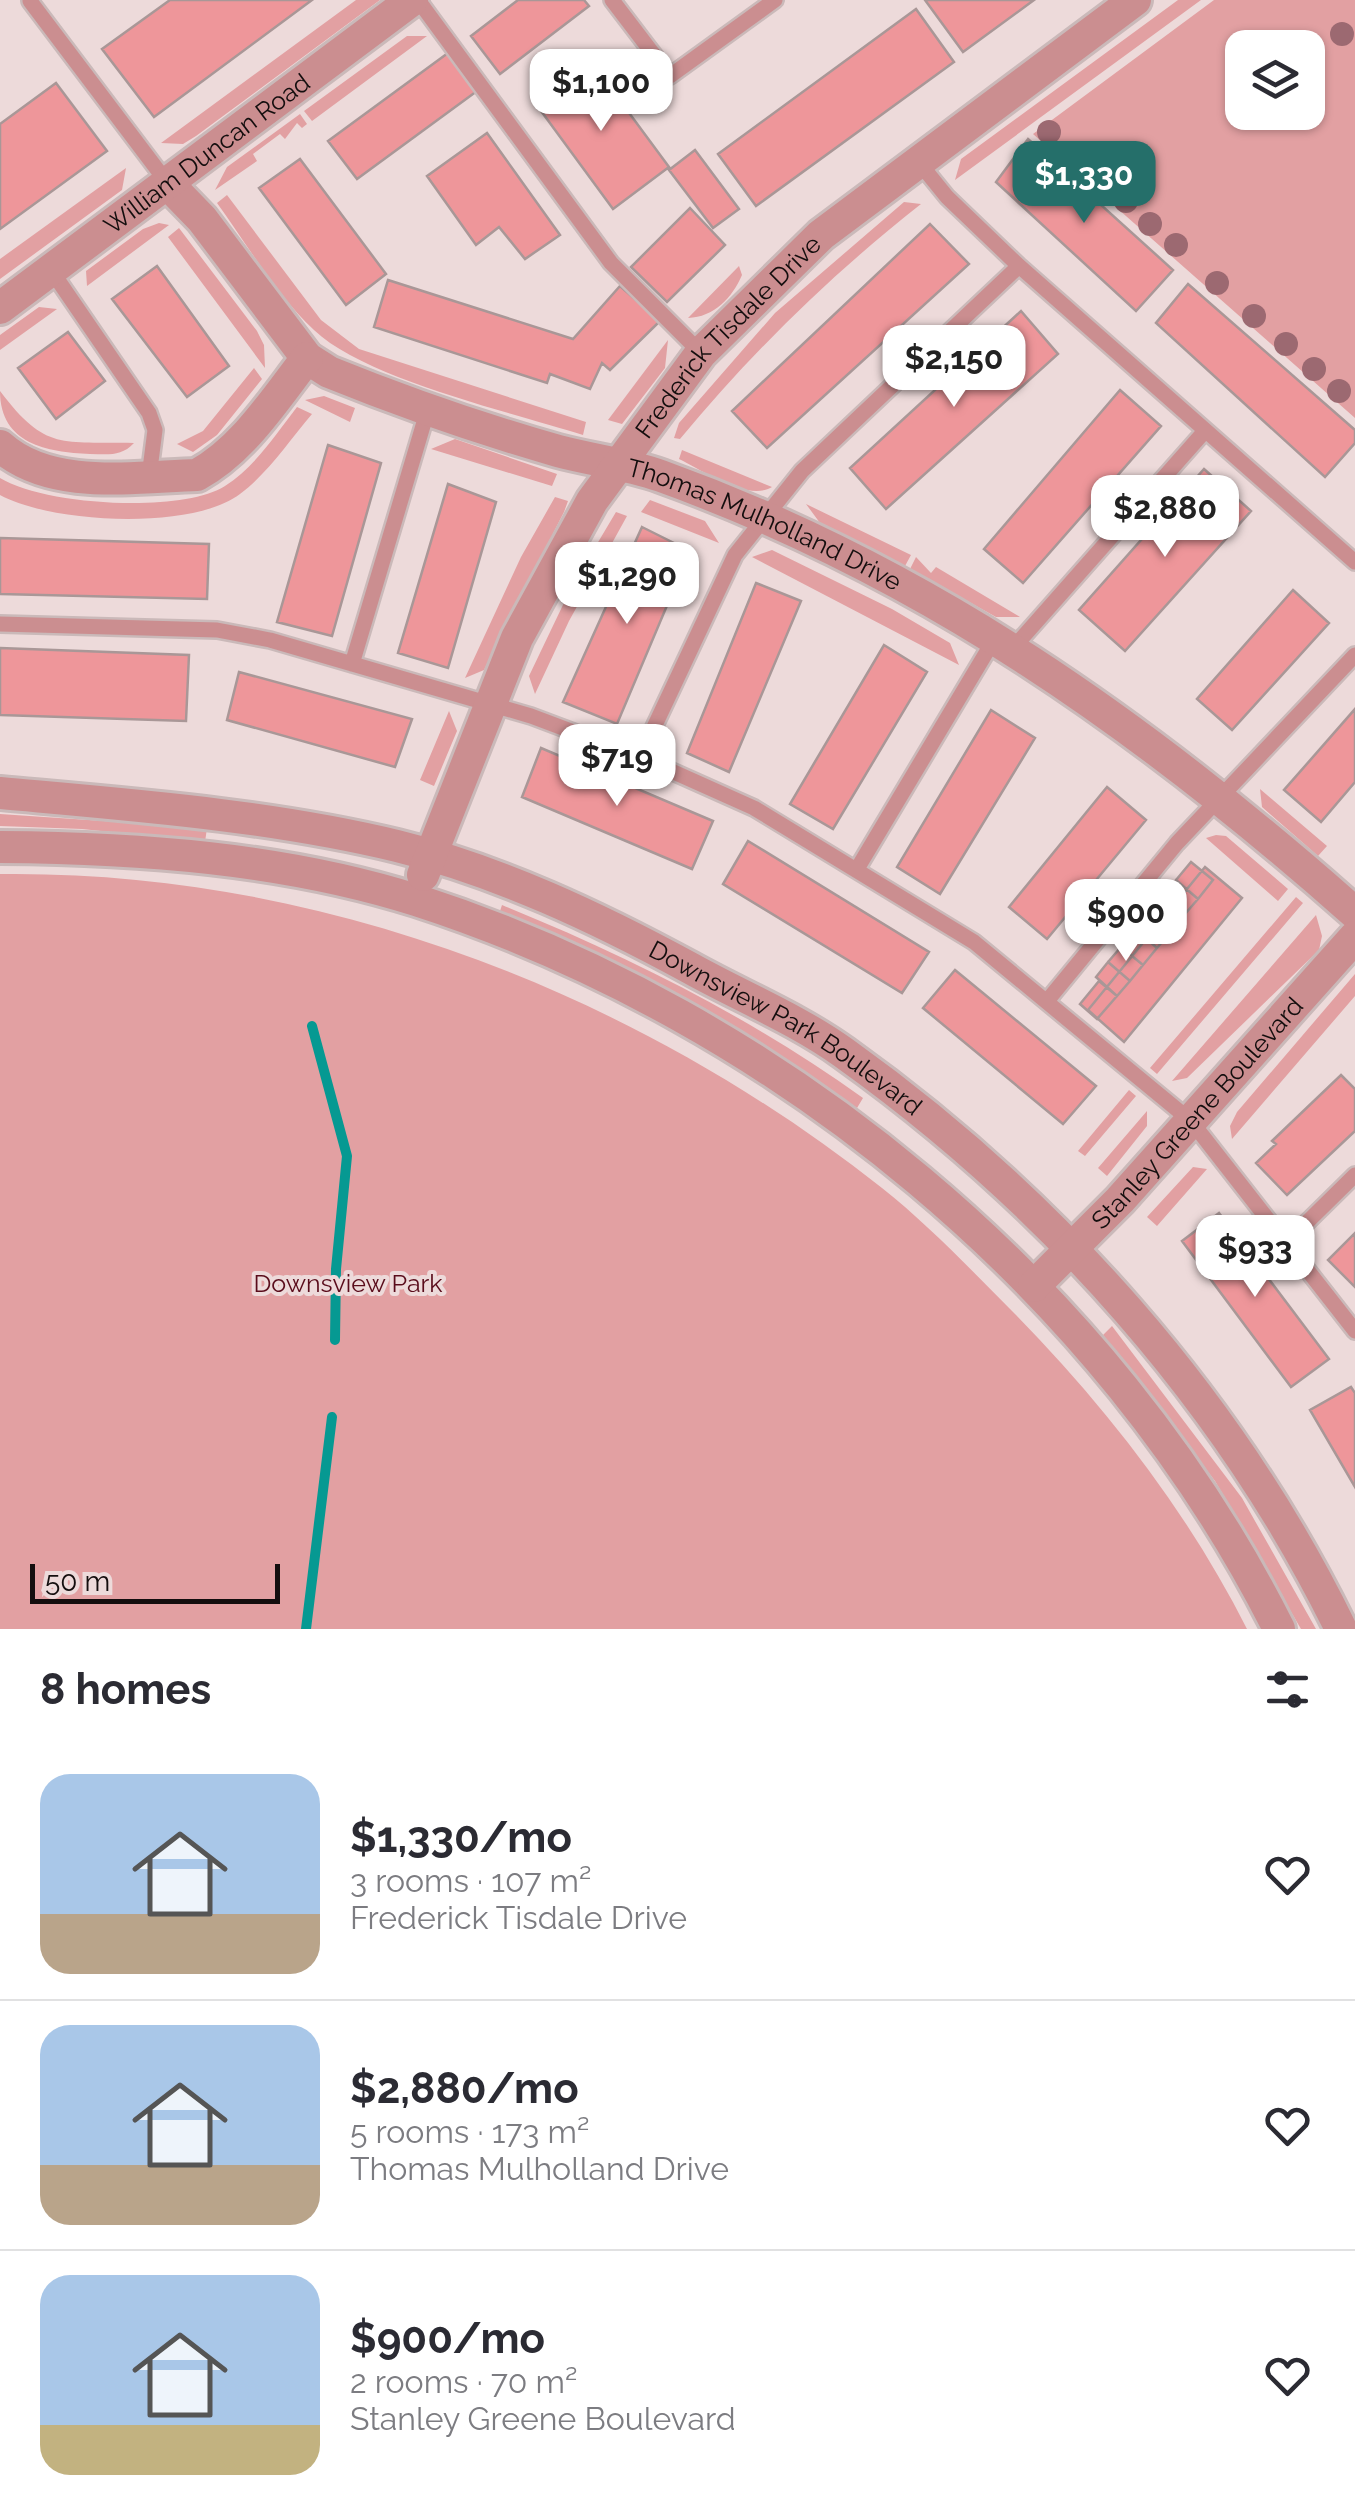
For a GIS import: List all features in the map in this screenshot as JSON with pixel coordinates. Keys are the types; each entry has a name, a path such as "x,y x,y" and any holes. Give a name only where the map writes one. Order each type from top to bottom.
{"street":[{"name":"William Duncan Road","path":"0,308 415,0"},
{"name":"Frederick Tisdale Drive","path":"417,901 428,856 517,638 617,463 701,353 784,268 917,160 1135,0"},
{"name":"Thomas Mulholland Drive","path":"169,185 202,219 308,358 329,372 560,452 617,463 765,520 1004,642 1119,718 1355,913"},
{"path":"0,446 20,464 45,474 197,474 219,462 308,358"},
{"name":"Downsview Park Boulevard","path":"0,793 273,824 428,856 504,880 645,944 840,1050 958,1142 1074,1249 1190,1388 1266,1493 1340,1629"},
{"name":"Downsview Park Boulevard","path":"0,847 82,848 246,862 417,901 564,960 702,1032 805,1092 879,1146 1034,1286 1179,1462 1223,1524 1278,1629"},
{"name":"Stanley Greene Boulevard","path":"1034,1286 1074,1249 1355,937"}],"lane":[{"path":"415,0 611,263 701,353"},
{"path":"612,0 670,76 775,0"},
{"path":"30,2 169,185"},
{"path":"917,160 947,198 1019,266 1355,562"},
{"path":"640,757 735,555 802,471 1019,266"},
{"path":"52,270 149,412 155,430 149,477"},
{"path":"352,664 428,408"},
{"path":"857,869 1004,642 1204,432"},
{"path":"0,624 217,630 491,704 640,757 754,808 974,942 1191,1121 1355,1331"},
{"path":"1047,1001 1177,843 1355,655"},
{"path":"1288,1241 1355,1175"}],"green space":[{"path":"356,0 380,0 196,136 183,144 161,143"},
{"path":"1178,0 1201,0 955,180 961,159"},
{"path":"1214,0 1355,0 1355,418 1033,134"},
{"path":"407,36 427,36 312,121 304,111"},
{"path":"300,114 307,124 302,128 297,123 285,139 280,134 253,154 257,161 215,190 227,167"},
{"path":"126,168 122,190 0,279 0,259"},
{"path":"227,195 321,320 359,349 586,422 583,435 403,379 337,348 300,316 262,269 217,203"},
{"path":"904,202 921,204 824,286 736,375 680,439 674,438 679,423 775,313"},
{"path":"159,223 169,225 87,286 86,271 143,229"},
{"path":"179,228 257,331 264,345 265,368 168,237"},
{"path":"739,266 742,275 727,298 714,310 688,318"},
{"path":"39,307 57,309 0,350 0,335"},
{"path":"668,340 665,368 622,424 608,420"},
{"path":"254,368 262,379 217,435 193,452 177,444 203,431"},
{"path":"0,391 30,425 44,434 72,442 134,443 124,451 108,454 58,451 29,442 8,423"},
{"path":"324,396 355,408 350,422 305,400"},
{"path":"297,407 312,414 260,476 240,494 218,506 189,514 121,519 52,512 0,495 0,478 47,495 112,503 204,495 225,486 246,469"},
{"path":"455,439 557,474 552,486 431,449"},
{"path":"682,450 772,487 751,491 725,483 679,459"},
{"path":"555,497 568,501 564,512 484,670 465,678 521,557"},
{"path":"650,500 705,521 719,543 641,512"},
{"path":"806,504 911,555 905,566 820,523"},
{"path":"616,512 627,516 569,621 535,694 529,676 572,586"},
{"path":"772,550 892,609 950,643 959,665 752,557"},
{"path":"916,557 931,573 936,567 1020,617 996,617 910,569"},
{"path":"449,711 457,731 434,786 420,780"},
{"path":"1260,789 1327,846 1318,856 1262,807"},
{"path":"0,814 207,828 205,842 82,829 0,826"},
{"path":"1226,836 1288,889 1278,901 1206,838"},
{"name":"Downsview Park","path":"0,874 119,878 237,894 353,920 467,956 578,1001 684,1056 786,1118 882,1188 934,1233 1015,1314 1143,1462 1199,1544 1247,1629 0,1629"},
{"path":"1296,897 1303,903 1157,1074 1150,1068"},
{"path":"502,905 597,946 733,1015 863,1098 857,1108 785,1060 638,977 498,917"},
{"path":"1316,915 1322,936 1319,950 1187,1078 1172,1081"},
{"path":"1355,974 1355,996 1232,1139 1230,1126 1237,1112"},
{"path":"1129,1090 1136,1096 1085,1156 1078,1151"},
{"path":"1147,1111 1147,1126 1107,1176 1098,1168"},
{"path":"1193,1167 1207,1169 1157,1226 1147,1217"},
{"path":"1112,1326 1242,1498 1316,1629 1301,1629 1215,1481 1103,1335"}],"building":[{"path":"170,0 312,0 154,117 102,49"},
{"path":"518,0 584,0 589,6 500,74 471,36"},
{"path":"925,0 1034,0 963,52"},
{"path":"916,9 954,62 756,206 718,154"},
{"path":"448,53 477,91 357,179 328,141"},
{"path":"590,60 669,167 613,209 533,100"},
{"path":"56,83 107,151 0,229 0,124"},
{"path":"487,133 560,235 525,259 499,227 476,245 427,176"},
{"path":"1028,139 1173,270 1136,311 996,182"},
{"path":"695,150 739,209 713,228 669,170"},
{"path":"300,159 386,274 346,305 259,188"},
{"path":"690,208 725,245 667,302 631,267"},
{"path":"930,224 969,264 767,448 732,411"},
{"path":"157,266 229,366 187,397 112,299"},
{"path":"388,280 573,339 620,286 660,321 610,370 602,363 590,389 550,374 547,383 374,327"},
{"path":"1188,284 1355,430 1355,443 1325,477 1156,323"},
{"path":"1021,311 1058,354 886,509 850,468"},
{"path":"68,332 105,381 56,419 18,368"},
{"path":"1120,390 1161,426 1023,583 984,549"},
{"path":"328,445 381,463 332,636 277,622"},
{"path":"1204,469 1251,511 1125,651 1079,610"},
{"path":"448,484 496,502 448,668 398,653"},
{"path":"642,527 690,551 617,724 563,702"},
{"path":"0,538 209,544 207,599 0,594"},
{"path":"756,583 801,601 729,772 687,753"},
{"path":"1293,590 1329,623 1232,730 1197,699"},
{"path":"884,645 927,672 833,829 790,804"},
{"path":"0,648 189,655 186,721 0,715"},
{"path":"239,672 412,719 395,767 227,720"},
{"path":"1355,709 1355,782 1321,822 1284,790"},
{"path":"991,710 1035,738 940,894 897,867"},
{"path":"541,748 713,821 692,869 522,797"},
{"path":"1107,787 1146,820 1047,939 1009,907"},
{"path":"748,841 929,952 902,993 723,884"},
{"path":"1191,862 1213,880 1198,899 1176,880"},
{"path":"1205,867 1242,898 1124,1042 1088,1010"},
{"path":"1176,880 1198,899 1185,914 1164,895"},
{"path":"1164,895 1185,914 1173,929 1151,911"},
{"path":"1151,911 1173,929 1157,948 1136,929"},
{"path":"1136,929 1157,948 1143,965 1121,947"},
{"path":"1121,947 1143,965 1130,981 1108,962"},
{"path":"1108,962 1130,981 1117,996 1096,977"},
{"path":"955,970 1096,1086 1063,1124 923,1008"},
{"path":"1099,981 1117,996 1097,1019 1080,1004"},
{"path":"1341,1075 1355,1089 1355,1131 1287,1195 1256,1163 1276,1144 1272,1141"},
{"path":"1219,1213 1329,1359 1291,1387 1182,1241"},
{"path":"1355,1233 1355,1287 1328,1260"},
{"path":"1351,1387 1355,1393 1355,1487 1310,1410"}],"waterway":[{"path":"312,1026 347,1156 336,1269 335,1340"},
{"path":"306,1629 332,1417"}]}
